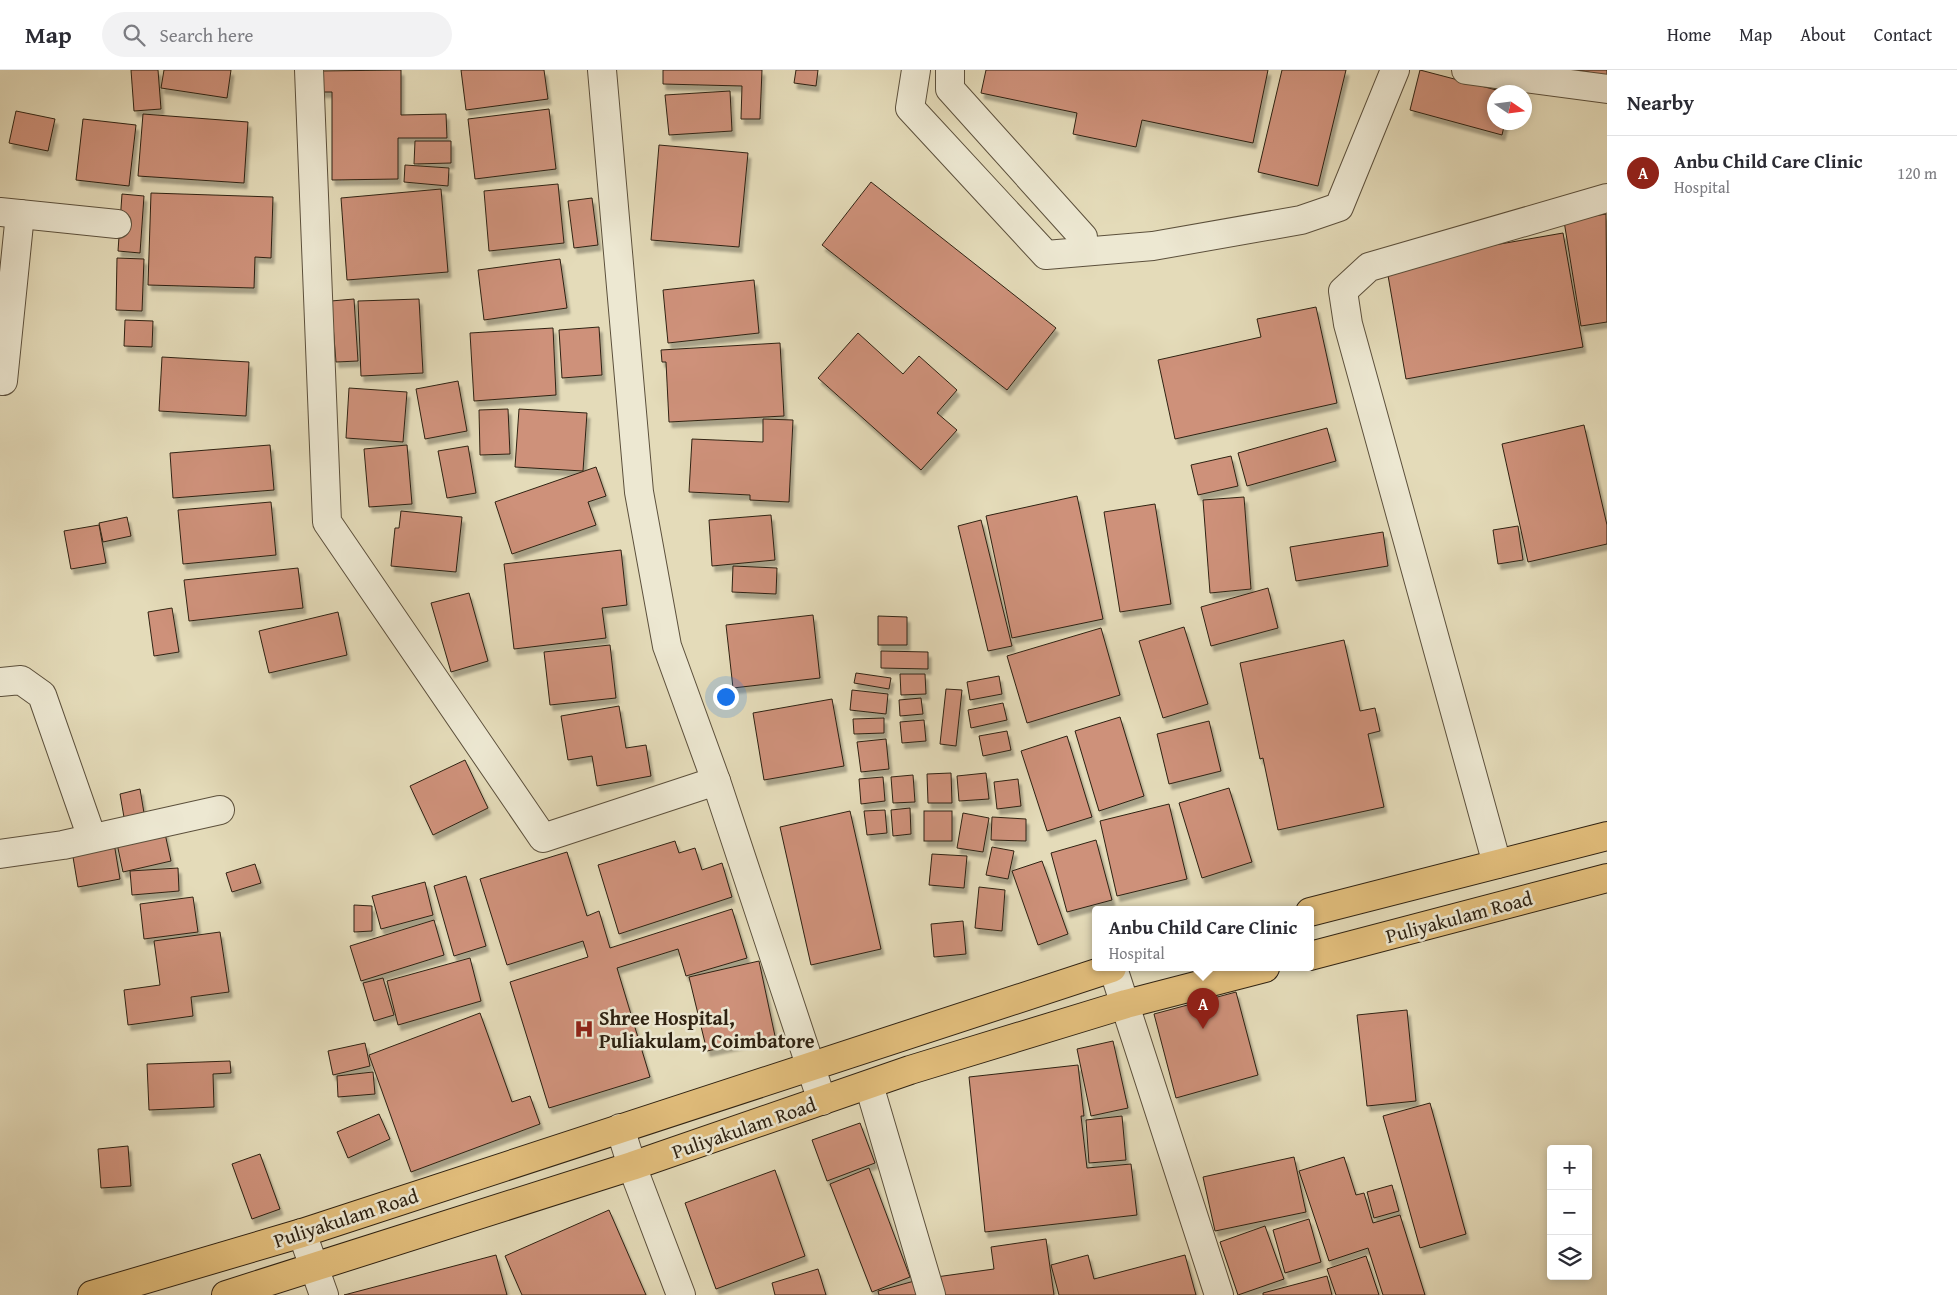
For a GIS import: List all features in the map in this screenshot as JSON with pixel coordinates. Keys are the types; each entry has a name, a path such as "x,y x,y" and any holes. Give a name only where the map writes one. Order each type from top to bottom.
{"main road":[{"name":"Puliyakulam Road","path":"1314,911 1607,836"},
{"name":"Puliyakulam Road","path":"1314,955 1607,878"},
{"name":"Puliyakulam Road","path":"92,1295 302,1233 1103,971"},
{"name":"Puliyakulam Road","path":"226,1295 632,1166 822,1102 910,1070 1126,1004 1253,971"}],"street":[{"path":"309,70 327,522 543,838 716,781"},
{"path":"602,70 639,492 666,646 716,781 822,1102"},
{"path":"916,70 910,108 1046,255 1153,246 1301,220 1339,207 1395,70"},
{"path":"950,70 950,89 1084,237"},
{"path":"1466,70 1607,89"},
{"path":"1497,864 1348,324 1343,292 1369,267 1607,198"},
{"path":"3,380 10,213 117,224"},
{"path":"0,682 20,680 42,695 92,838"},
{"path":"0,854 63,845 220,810"},
{"path":"1113,971 1126,1004 1220,1295"},
{"path":"869,1085 931,1295"},
{"path":"620,1128 632,1166 680,1295"},
{"path":"302,1233 324,1295"}],"building":[{"path":"131,70 158,70 161,109 134,111"},
{"path":"164,70 231,70 227,98 161,88"},
{"path":"401,70 401,115 446,114 447,138 398,138 398,179 332,180 332,92 319,92 319,71"},
{"path":"461,70 544,70 548,99 466,110"},
{"path":"663,70 762,70 760,119 741,119 742,86 663,84"},
{"path":"796,70 818,70 816,86 794,83"},
{"path":"986,70 1268,70 1253,143 1142,120 1136,147 1073,134 1077,113 981,93"},
{"path":"1282,70 1346,70 1318,186 1258,172"},
{"path":"1420,70 1487,88 1487,130 1503,130 1502,135 1410,110"},
{"path":"1578,70 1607,70 1607,76"},
{"path":"730,91 732,131 669,135 665,95"},
{"path":"549,109 556,169 475,179 468,119"},
{"path":"16,111 55,119 48,151 9,143"},
{"path":"143,114 248,122 244,183 138,176"},
{"path":"83,119 136,125 129,186 76,180"},
{"path":"415,141 451,141 451,163 414,164"},
{"path":"659,145 748,153 739,247 651,240"},
{"path":"405,165 449,168 448,186 404,182"},
{"path":"871,182 1056,328 1007,390 822,245"},
{"path":"558,184 564,243 489,251 484,191"},
{"path":"441,189 448,272 347,280 341,198"},
{"path":"151,193 273,197 271,258 255,257 254,288 148,285"},
{"path":"122,194 144,196 140,253 118,251"},
{"path":"592,198 598,245 574,248 568,201"},
{"path":"1606,214 1607,322 1581,326 1564,221"},
{"path":"1563,233 1583,347 1406,379 1386,264"},
{"path":"117,258 144,259 142,311 116,310"},
{"path":"560,259 567,308 484,320 478,270"},
{"path":"754,280 759,333 668,343 663,290"},
{"path":"354,299 358,361 336,362 331,301"},
{"path":"419,299 423,373 361,376 358,301"},
{"path":"1316,307 1337,403 1175,439 1158,360 1261,337 1257,319"},
{"path":"125,320 153,321 152,347 124,346"},
{"path":"599,327 602,375 562,378 559,330"},
{"path":"553,328 556,395 474,401 470,333"},
{"path":"858,333 903,374 919,356 957,390 937,413 957,430 921,470 818,378"},
{"path":"780,343 784,416 669,422 666,362 662,362 661,350"},
{"path":"162,357 249,362 246,416 159,411"},
{"path":"458,381 467,431 425,439 416,389"},
{"path":"349,388 407,392 403,442 346,438"},
{"path":"508,409 510,454 480,455 479,410"},
{"path":"519,409 587,413 583,471 515,467"},
{"path":"763,419 793,420 789,502 750,500 750,495 689,492 692,439 763,442"},
{"path":"1584,425 1607,525 1607,544 1528,562 1502,444"},
{"path":"1327,428 1336,461 1247,486 1238,453"},
{"path":"270,445 274,490 173,498 170,453"},
{"path":"407,445 412,504 369,507 364,449"},
{"path":"468,446 476,493 447,498 438,451"},
{"path":"1231,456 1238,486 1198,495 1191,465"},
{"path":"596,467 606,496 588,502 596,525 512,554 495,502"},
{"path":"1077,496 1103,619 1012,638 986,516"},
{"path":"1244,497 1251,589 1210,593 1203,500"},
{"path":"271,502 276,555 183,564 178,510"},
{"path":"1155,504 1171,604 1120,612 1104,512"},
{"path":"401,511 462,517 456,572 391,566 395,528 399,528"},
{"path":"771,515 775,560 712,566 709,520"},
{"path":"127,517 131,536 103,542 99,523"},
{"path":"981,520 1012,646 988,651 958,526"},
{"path":"99,525 106,563 71,569 64,531"},
{"path":"1518,526 1523,560 1498,564 1493,530"},
{"path":"1383,532 1388,566 1296,581 1290,547"},
{"path":"621,550 627,605 602,608 606,638 514,649 504,564"},
{"path":"733,566 777,568 776,594 732,592"},
{"path":"298,568 303,608 189,621 184,580"},
{"path":"1268,588 1278,628 1211,646 1201,607"},
{"path":"469,593 488,661 451,672 431,603"},
{"path":"172,608 179,652 154,656 148,612"},
{"path":"338,612 347,655 269,673 259,631"},
{"path":"813,615 820,678 733,688 726,625"},
{"path":"878,616 907,617 907,645 878,645"},
{"path":"1184,627 1208,704 1163,718 1139,641"},
{"path":"1101,628 1120,695 1027,723 1007,656"},
{"path":"1344,640 1360,711 1375,708 1380,731 1368,734 1384,807 1278,830 1263,758 1260,759 1240,663"},
{"path":"610,645 616,698 550,705 544,652"},
{"path":"881,651 928,652 928,669 881,668"},
{"path":"856,673 891,678 889,689 854,683"},
{"path":"900,674 925,674 926,694 901,695"},
{"path":"999,676 1002,694 970,700 967,682"},
{"path":"946,689 962,690 956,746 940,744"},
{"path":"852,690 888,694 886,714 850,710"},
{"path":"921,698 923,714 900,716 899,700"},
{"path":"832,699 844,766 764,780 753,713"},
{"path":"1003,703 1007,720 971,728 968,710"},
{"path":"619,706 626,748 646,745 651,776 597,786 592,756 568,760 561,716"},
{"path":"1120,717 1144,796 1099,811 1075,731"},
{"path":"884,718 884,733 854,734 853,719"},
{"path":"924,720 926,741 902,743 900,722"},
{"path":"1209,721 1221,771 1169,784 1157,734"},
{"path":"1007,731 1011,750 983,756 979,736"},
{"path":"1067,736 1092,817 1047,831 1021,751"},
{"path":"886,739 889,769 861,772 857,742"},
{"path":"465,760 488,808 433,835 410,786"},
{"path":"951,773 952,803 928,803 927,774"},
{"path":"986,773 989,799 959,801 957,776"},
{"path":"913,775 915,802 893,803 891,777"},
{"path":"883,777 885,801 861,804 859,779"},
{"path":"1018,779 1021,806 997,809 994,782"},
{"path":"1229,788 1252,862 1202,878 1179,803"},
{"path":"140,789 145,819 125,823 120,794"},
{"path":"1169,804 1187,879 1117,896 1100,821"},
{"path":"910,808 911,834 893,836 891,810"},
{"path":"885,810 887,833 867,835 864,811"},
{"path":"850,811 881,949 811,965 780,827"},
{"path":"924,811 952,811 952,841 924,841"},
{"path":"963,813 989,818 983,852 957,848"},
{"path":"992,817 1026,819 1026,841 991,840"},
{"path":"164,829 171,861 123,872 116,839"},
{"path":"113,837 120,879 78,887 71,845"},
{"path":"1096,840 1112,900 1067,912 1051,853"},
{"path":"675,841 679,853 695,848 702,870 722,863 732,897 619,934 598,865"},
{"path":"992,847 1014,851 1008,879 986,875"},
{"path":"567,852 587,916 599,911 610,948 732,909 747,958 686,976 678,949 617,968 650,1077 549,1108 510,982 588,957 583,941 507,965 480,879"},
{"path":"932,854 967,856 964,888 929,885"},
{"path":"1042,861 1068,934 1038,945 1012,871"},
{"path":"255,864 261,883 232,892 226,873"},
{"path":"178,868 179,891 132,895 130,871"},
{"path":"466,876 486,946 454,956 434,886"},
{"path":"425,882 433,915 381,929 372,896"},
{"path":"979,887 1005,890 1002,931 975,928"},
{"path":"193,897 198,932 144,939 140,904"},
{"path":"354,905 372,906 372,931 354,932"},
{"path":"434,920 444,955 361,981 350,946"},
{"path":"963,921 966,954 934,957 931,924"},
{"path":"220,932 229,992 191,997 193,1016 128,1025 124,990 160,985 154,941"},
{"path":"470,958 481,1001 398,1025 387,981"},
{"path":"759,961 775,1036 707,1051 689,977"},
{"path":"383,978 394,1015 374,1021 363,983"},
{"path":"1236,992 1258,1075 1176,1098 1154,1014"},
{"path":"1407,1010 1416,1101 1367,1106 1357,1015"},
{"path":"480,1013 512,1102 530,1096 540,1124 411,1172 369,1055"},
{"path":"1113,1041 1128,1108 1091,1116 1077,1049"},
{"path":"365,1043 370,1066 333,1075 328,1051"},
{"path":"230,1061 231,1073 213,1074 214,1107 149,1110 147,1064"},
{"path":"1078,1065 1084,1116 1081,1116 1087,1168 1131,1164 1137,1215 985,1232 969,1077"},
{"path":"373,1072 375,1094 338,1097 337,1076"},
{"path":"1430,1103 1466,1234 1420,1248 1383,1116"},
{"path":"379,1114 390,1139 348,1158 337,1132"},
{"path":"1122,1116 1126,1160 1089,1163 1086,1120"},
{"path":"860,1123 875,1163 827,1181 812,1140"},
{"path":"128,1146 131,1186 101,1188 98,1149"},
{"path":"260,1154 280,1209 252,1219 232,1164"},
{"path":"1294,1157 1306,1212 1215,1231 1203,1177"},
{"path":"1344,1157 1356,1195 1364,1193 1373,1223 1400,1215 1425,1295 1383,1295 1368,1248 1329,1261 1299,1171"},
{"path":"869,1168 910,1277 872,1292 830,1184"},
{"path":"775,1170 805,1256 716,1289 685,1203"},
{"path":"1392,1185 1399,1211 1374,1218 1367,1192"},
{"path":"609,1210 646,1295 522,1295 505,1256"},
{"path":"1309,1219 1321,1262 1285,1273 1273,1230"},
{"path":"1265,1226 1284,1279 1238,1295 1220,1242"},
{"path":"1046,1239 1054,1295 938,1295 936,1277 994,1269 991,1247"},
{"path":"496,1255 507,1295 344,1295"},
{"path":"1088,1255 1094,1279 1185,1255 1196,1295 1059,1295 1051,1265"},
{"path":"1366,1256 1379,1295 1336,1295 1327,1269"},
{"path":"818,1269 826,1295 775,1295 772,1283"},
{"path":"1327,1276 1332,1295 1263,1295 1263,1293"},
{"path":"918,1280 922,1295 879,1295 878,1291"}],"place":[{"name":"Shree Hospital, Puliakulam, Coimbatore","path":"584,1029"},
{"name":"Anbu Child Care Clinic","path":"1203,1029"}]}
